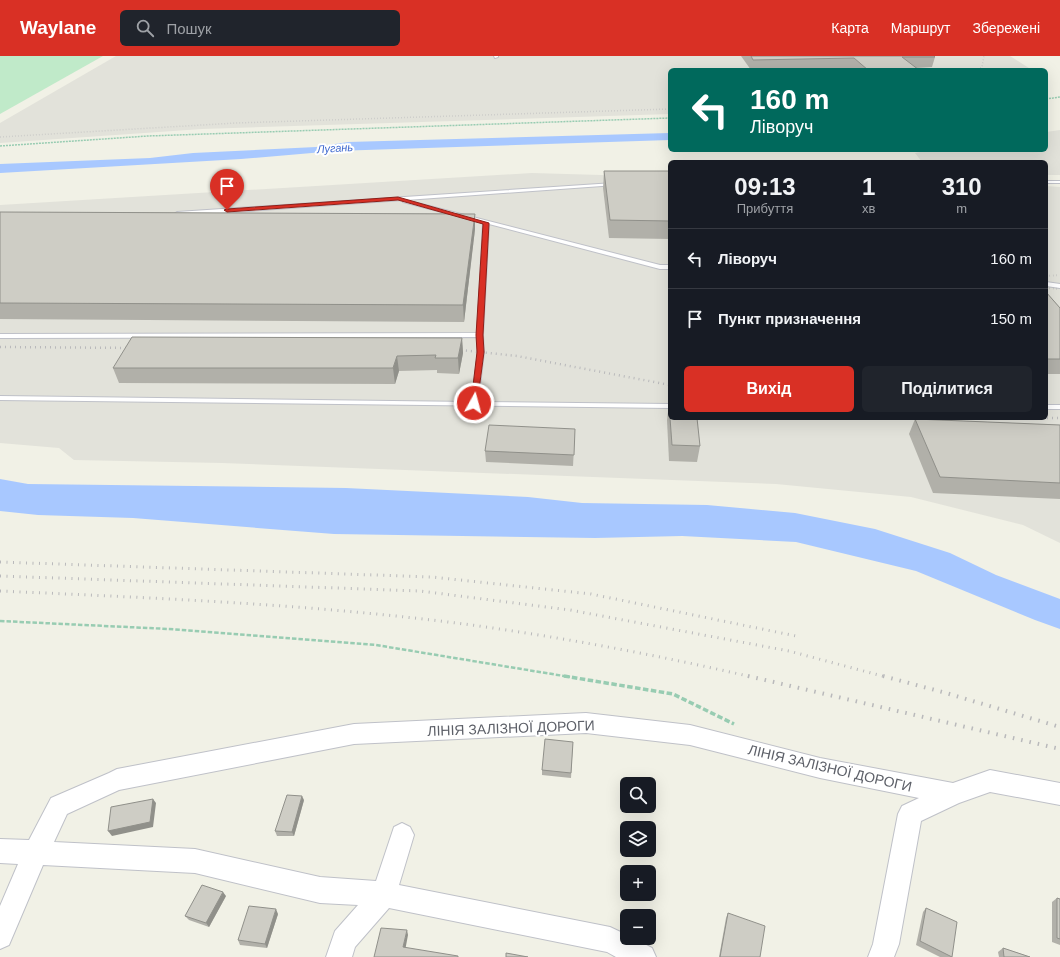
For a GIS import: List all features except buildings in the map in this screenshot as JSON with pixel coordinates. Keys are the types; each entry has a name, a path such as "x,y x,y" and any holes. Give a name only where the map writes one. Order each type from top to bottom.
{"street":[{"name":"ЛІНІЯ ЗАЛІЗНОЇ ДОРОГИ","path":"0,936 36,852 59,806 117,780 354,734 586,723 690,735 820,768 953,794"},
{"path":"881,957 886,944 910,814 953,794 990,781 1060,794"},
{"path":"339,957 344,940 384,894 402,835"},
{"path":"0,851 196,861 320,890 384,894 610,940 643,957"}],"lane":[{"path":"1048,182 1060,182"},
{"path":"173,214 619,184"},
{"path":"398,199 660,267 668,267"},
{"path":"474,403 481,352 480,335 486,223"},
{"path":"1048,284 1060,286"},
{"path":"0,336 480,335"},
{"path":"0,398 668,406"},
{"path":"1048,407 1060,407"}],"path":[{"path":"1048,99 1060,97"},
{"path":"0,146 148,136 668,118"},
{"path":"0,621 169,629 376,646 673,694 736,726"}],"shaded area":[{"path":"116,56 1010,56 1029,68 668,68 668,114 202,129 0,143 0,123"},
{"path":"1060,130 1060,175 1048,175 1048,160 920,160 915,153 1048,152 1048,132"},
{"path":"532,173 668,177 668,420 1048,420 1048,186 1060,187 1060,543 1023,525 911,497 776,484 222,463 74,460 59,448 0,443 0,205"}],"green space":[{"path":"0,56 103,56 0,114"}],"water":[{"name":"Лугань","path":"668,133 668,140 335,151 241,159 0,173 0,164 150,158 193,153 316,147 348,142"},
{"path":"0,479 28,484 346,488 528,497 582,503 707,505 795,513 875,529 950,553 996,575 1060,599 1060,629 916,571 796,542 682,536 595,538 334,534 133,518 38,515 0,511"}],"railway":[{"path":"981,68 984,56"},
{"path":"0,137 236,123 668,109"},
{"path":"1048,276 1060,275"},
{"path":"1048,288 1060,289"},
{"path":"0,347 137,348"},
{"path":"451,349 517,356 668,385"},
{"path":"1048,418 1060,418"},
{"path":"0,562 432,577 591,594 796,636"},
{"path":"0,576 420,591 570,610 789,651 886,677"},
{"path":"0,591 232,603 348,611 406,617 500,629 573,641 681,661 752,677"},
{"path":"748,676 1060,749"},
{"path":"883,676 1060,727"}],"route":[{"path":"227,210 398,199 486,223 480,335 481,352 474,403"}]}
